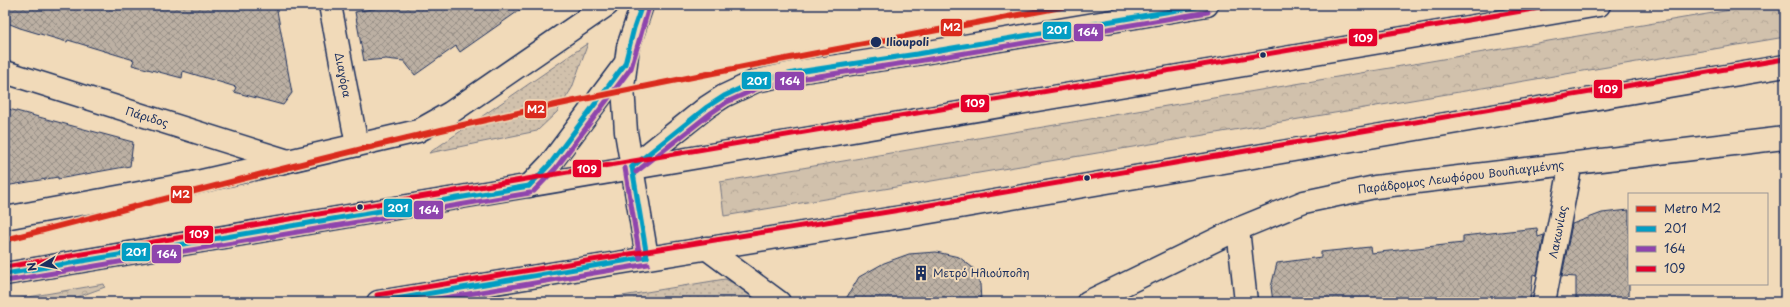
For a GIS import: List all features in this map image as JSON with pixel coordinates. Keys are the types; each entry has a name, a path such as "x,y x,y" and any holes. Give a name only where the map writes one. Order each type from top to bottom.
{"main road":[{"name":"Διαγόρα","path":"330,5 357,145"},
{"path":"5,218 185,185 418,131 444,117 607,5"},
{"path":"642,5 634,28 625,64 624,112 647,257"},
{"path":"632,167 707,107 724,96 756,81 798,72 917,54 1207,5"},
{"path":"5,274 529,186 632,167 890,126 1599,5"},
{"path":"529,186 550,164 625,64"},
{"path":"378,302 647,257 907,216 1785,66"},
{"name":"Πάριδος","path":"5,72 288,161"},
{"name":"Παράδρομος Λεωφόρου Βουλιαγμένης","path":"1088,302 1238,229 1304,202 1374,187 1785,138"},
{"name":"Λακωνίας","path":"1544,302 1571,163"},
{"path":"1238,229 1246,302"},
{"path":"706,248 779,302"}],"green space":[{"path":"1760,5 1785,5 1785,37 724,216 720,182"},
{"path":"588,43 572,88 557,112 537,131 429,153"},
{"path":"725,279 752,291 765,302 586,302"},
{"path":"104,284 105,287 64,302 5,302 5,301"}],"building":[{"path":"5,5 276,5 292,93 283,105 234,92 236,87 183,71 182,78 132,65 134,60 68,40 67,42 5,22"},
{"path":"394,5 527,5 460,52 456,46 415,75 404,61 386,59 364,61 355,12"},
{"path":"5,108 133,142 130,166 58,179 58,177 5,186"},
{"path":"1628,210 1629,302 1576,302 1576,277 1562,276 1572,224 1602,213"},
{"path":"1537,228 1538,237 1544,235 1537,275 1533,274 1530,302 1273,302 1271,287 1277,263 1321,257 1321,252 1370,247 1371,253 1463,243 1463,236"},
{"name":"Μετρό Ηλιούπολη","path":"936,252 959,257 973,268 980,284 981,302 844,302 859,277 884,263 909,254"}],"metro line":[{"name":"Μ2","path":"5,240 291,166 539,108 691,77 1072,5"}],"transit line":[{"name":"201","path":"529,186 550,164 625,64 634,28 642,5"},
{"name":"201","path":"632,167 707,107 724,96 756,81 798,72 917,54 1207,5"},
{"name":"109","path":"5,267 1557,5"},
{"name":"164","path":"534,191 556,168 631,68 649,7"},
{"name":"164","path":"636,172 711,113 727,102 758,88 799,79 918,61 1208,12"},
{"name":"109","path":"377,295 906,209 1784,59"},
{"name":"201","path":"632,167 647,257"},
{"name":"164","path":"625,168 640,258"},
{"name":"201","path":"5,274 529,186"},
{"name":"164","path":"6,281 530,193"},
{"name":"201","path":"378,302 647,257"},
{"name":"164","path":"420,302 648,264"}],"place":[{"name":"Ilioupoli","path":"876,42"},
{"name":"Μετρό Ηλιούπολη","path":"921,273"}]}
